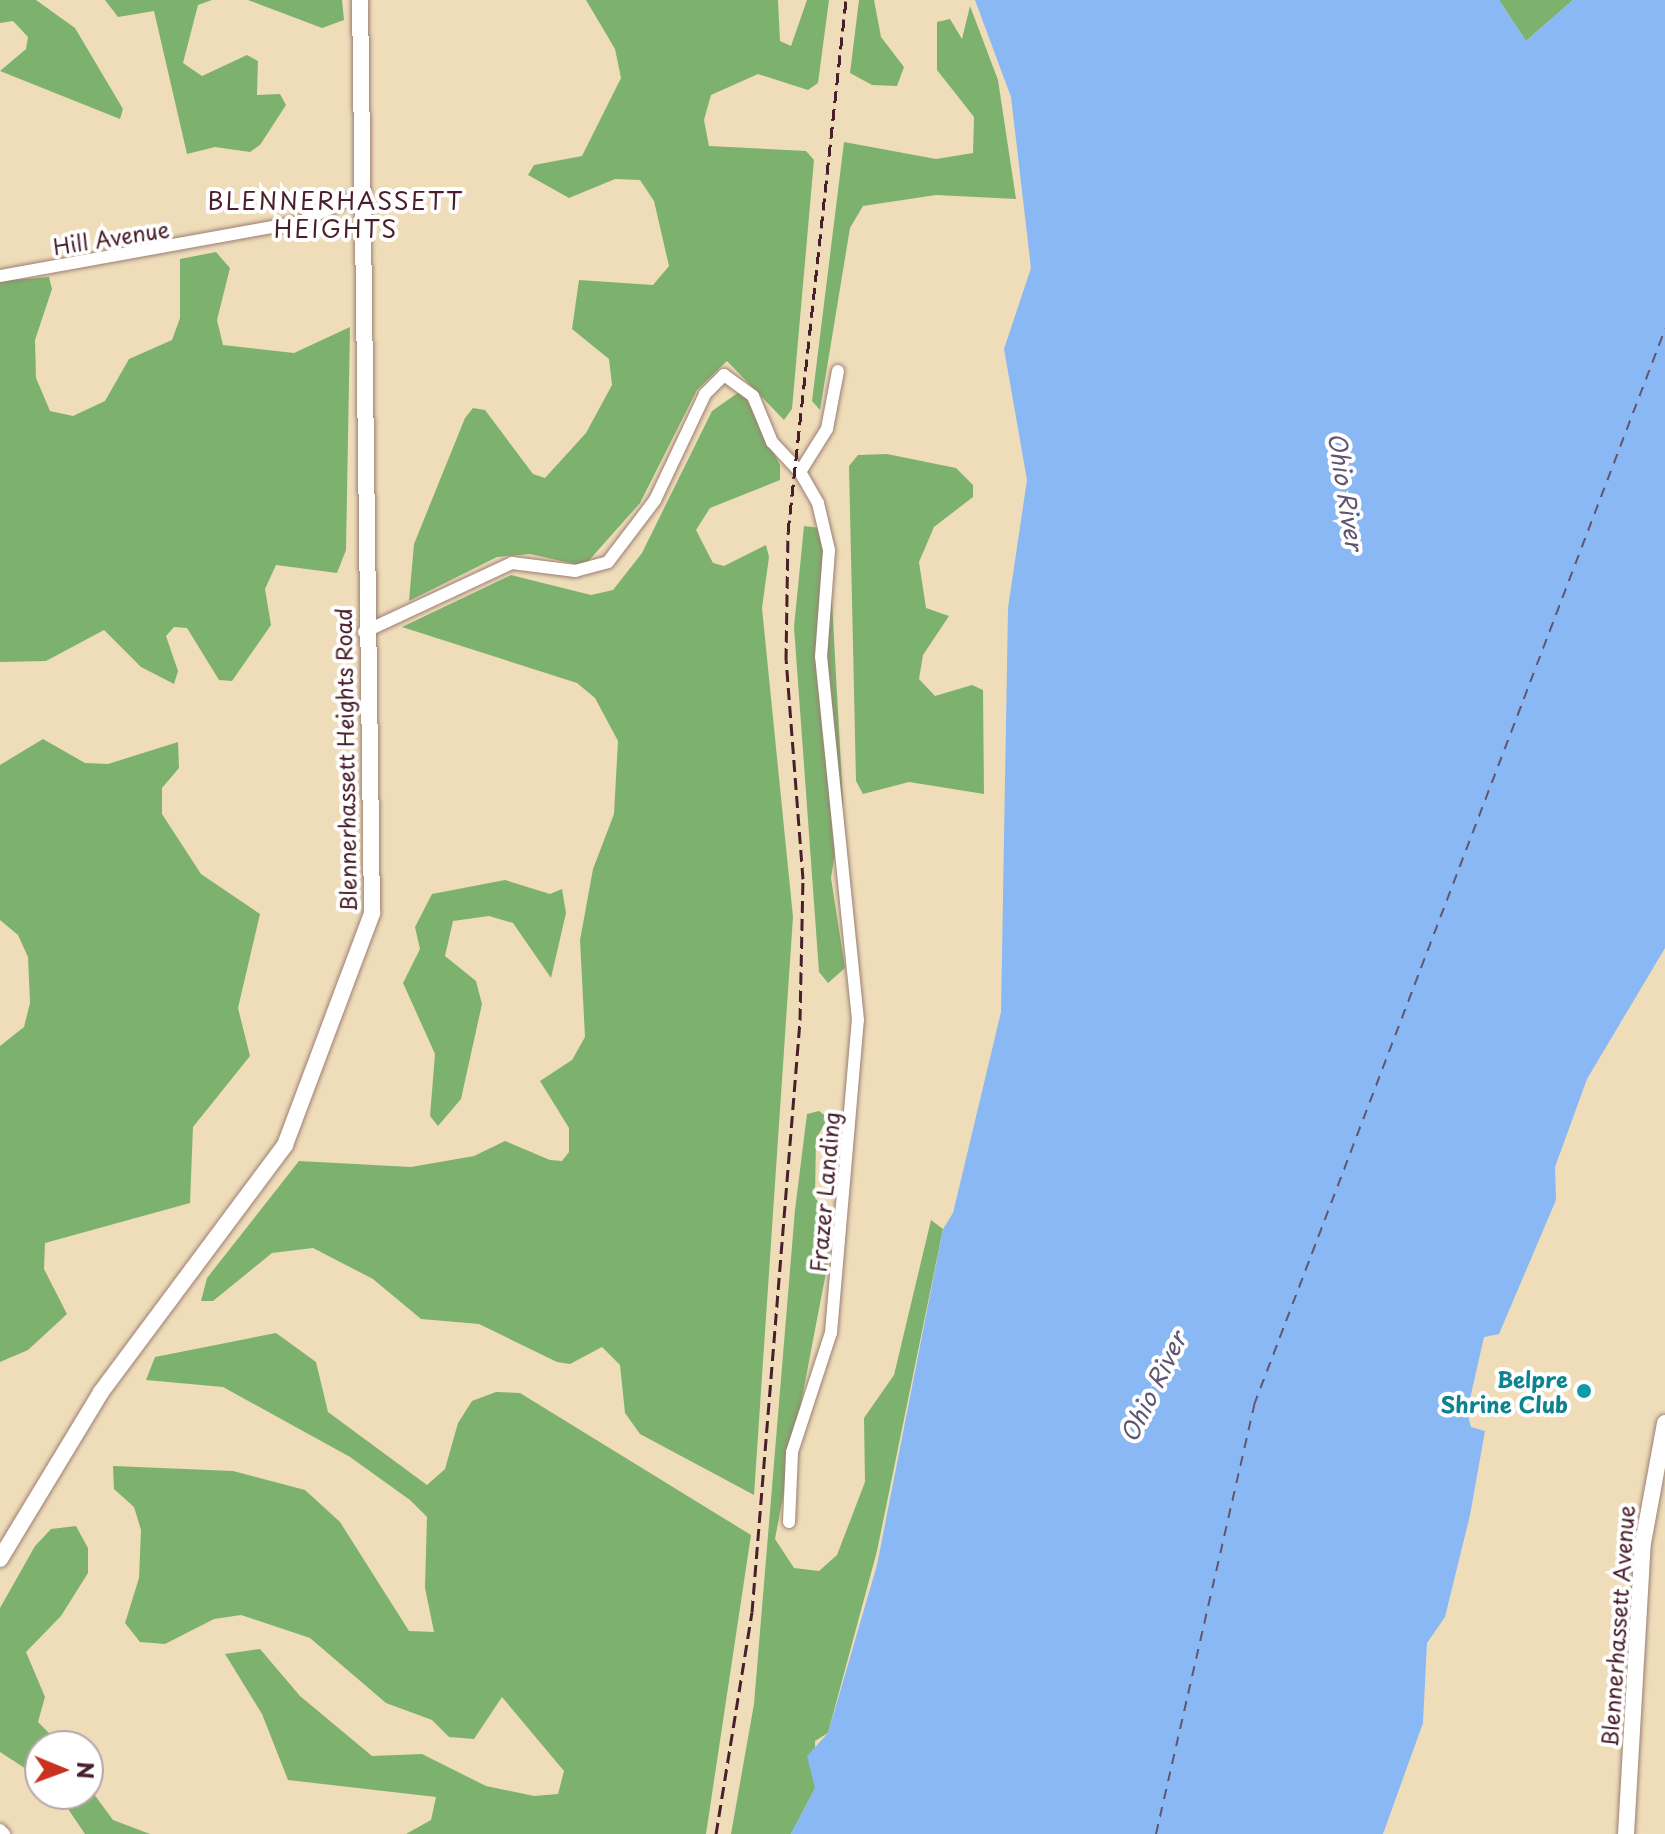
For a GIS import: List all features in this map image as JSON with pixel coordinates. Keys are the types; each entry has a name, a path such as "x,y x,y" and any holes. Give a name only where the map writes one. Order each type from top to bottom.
{"street":[{"name":"Blennerhassett Heights Road","path":"0,1559 93,1403 242,1210 304,1108 372,913 364,632 364,193 360,0"},
{"name":"Hill Avenue","path":"0,276 300,222 364,193"},
{"path":"800,472 827,429 838,371"},
{"name":"Frazer Landing","path":"364,632 512,563 575,571 608,562 655,500 705,394 724,375 753,396 772,442 800,472 818,503 829,550 821,657 837,859 858,1020 854,1097 831,1333 792,1452 789,1522"},
{"name":"Blennerhassett Avenue","path":"1626,1834 1643,1543 1665,1423"}],"green space":[{"path":"0,0 36,0 75,28 123,109 120,119 0,71 26,49 28,37 13,21 0,23"},
{"path":"105,0 212,0 198,5 183,63 202,76 247,55 258,61 257,95 280,94 286,105 260,145 250,152 215,147 187,154 154,11 118,17"},
{"path":"248,0 342,0 344,20 322,28"},
{"path":"586,0 778,0 780,41 791,46 807,0 829,0 818,83 808,90 758,74 711,95 704,120 709,146 806,151 814,160 792,409 784,420 727,361 697,390 640,503 584,566 530,554 497,557 409,601 414,544 465,418 473,408 485,410 533,474 545,478 586,433 612,385 609,359 572,329 579,280 653,285 669,266 654,201 640,180 615,179 569,198 528,175 534,165 582,156 621,78 615,49"},
{"path":"859,0 874,0 881,37 904,67 897,86 872,85 850,73"},
{"path":"1499,0 1573,0 1526,41"},
{"path":"970,6 998,80 1016,199 936,195 863,206 850,228 820,410 812,401 844,142 936,159 973,153 974,117 937,70 937,22 950,19 962,39"},
{"path":"216,252 230,268 217,320 223,345 294,353 350,327 346,550 337,573 276,565 265,589 271,625 232,681 219,680 187,628 174,627 166,636 178,671 174,684 141,667 104,630 46,661 0,662 0,281 49,277 52,289 35,340 36,378 50,411 73,416 105,401 129,359 172,340 180,318 180,259"},
{"path":"742,390 780,465 780,480 710,508 696,530 713,563 724,566 766,545 769,557 762,608 793,917 754,1495 640,1434 625,1413 620,1365 602,1347 570,1364 557,1362 479,1324 421,1319 373,1279 313,1248 272,1253 213,1301 201,1301 207,1278 299,1161 411,1167 474,1156 505,1141 550,1160 562,1161 569,1152 569,1128 540,1081 572,1060 585,1037 580,940 593,869 614,814 618,741 595,698 577,683 402,627 511,575 591,595 613,590 642,553 712,411"},
{"path":"887,454 956,468 973,485 973,497 934,527 919,562 926,608 949,616 923,655 919,679 935,696 972,685 983,690 984,794 909,782 863,794 856,781 849,466 858,455"},
{"path":"804,526 828,529 843,803 831,878 845,968 828,983 819,972 794,627"},
{"path":"43,739 85,763 108,764 178,742 179,768 162,788 162,814 201,874 260,914 238,1008 250,1056 193,1127 190,1203 45,1243 44,1269 67,1314 28,1350 0,1362 0,1046 24,1027 30,1003 28,957 18,935 0,920 0,765"},
{"path":"505,880 550,894 562,889 566,913 551,978 513,923 489,916 453,921 445,956 476,981 482,1004 461,1099 438,1126 430,1116 435,1054 403,983 420,949 415,927 432,894"},
{"path":"819,1111 828,1118 816,1139 815,1198 831,1216 832,1241 775,1539 794,1568 819,1571 837,1555 865,1482 864,1418 894,1375 931,1220 943,1229 877,1551 828,1733 815,1741 815,1788 791,1834 731,1834 754,1704 795,1210 807,1114"},
{"path":"276,1333 316,1362 328,1412 427,1485 445,1469 458,1423 472,1401 496,1392 520,1393 751,1535 706,1834 406,1834 431,1820 436,1797 288,1780 262,1714 225,1654 260,1649 300,1696 372,1756 422,1754 486,1786 534,1796 558,1794 564,1771 502,1697 474,1739 449,1737 432,1720 386,1703 310,1638 241,1615 214,1619 165,1644 140,1642 125,1623 139,1578 141,1530 134,1507 114,1489 113,1466 233,1471 305,1490 340,1522 409,1631 434,1632 425,1588 427,1517 410,1500 350,1457 223,1387 146,1380 155,1357"},
{"path":"76,1526 88,1548 88,1573 61,1616 26,1652 45,1697 38,1722 46,1730 24,1730 24,1768 0,1752 0,1608 35,1546 51,1529"},
{"path":"104,1808 113,1820 150,1834 85,1834 69,1810"}],"water":[{"name":"Ohio River","path":"975,0 1499,0 1526,41 1573,0 1665,0 1665,948 1587,1079 1555,1167 1556,1200 1499,1334 1484,1337 1467,1412 1471,1427 1485,1431 1470,1515 1445,1617 1427,1643 1423,1723 1383,1834 791,1834 815,1788 807,1756 828,1733 877,1565 943,1229 953,1213 1001,1012 1008,608 1027,480 1004,349 1031,268 1011,97"}],"ferry route":[{"path":"1156,1834 1254,1405 1665,329"}],"railway":[{"path":"716,1834 752,1612 800,1020 803,879 786,660 788,532 846,0"}],"place":[{"name":"Belpre Shrine Club","path":"1584,1391"}],"district":[{"name":"BLENNERHASSETT HEIGHTS","path":"336,215"}]}
